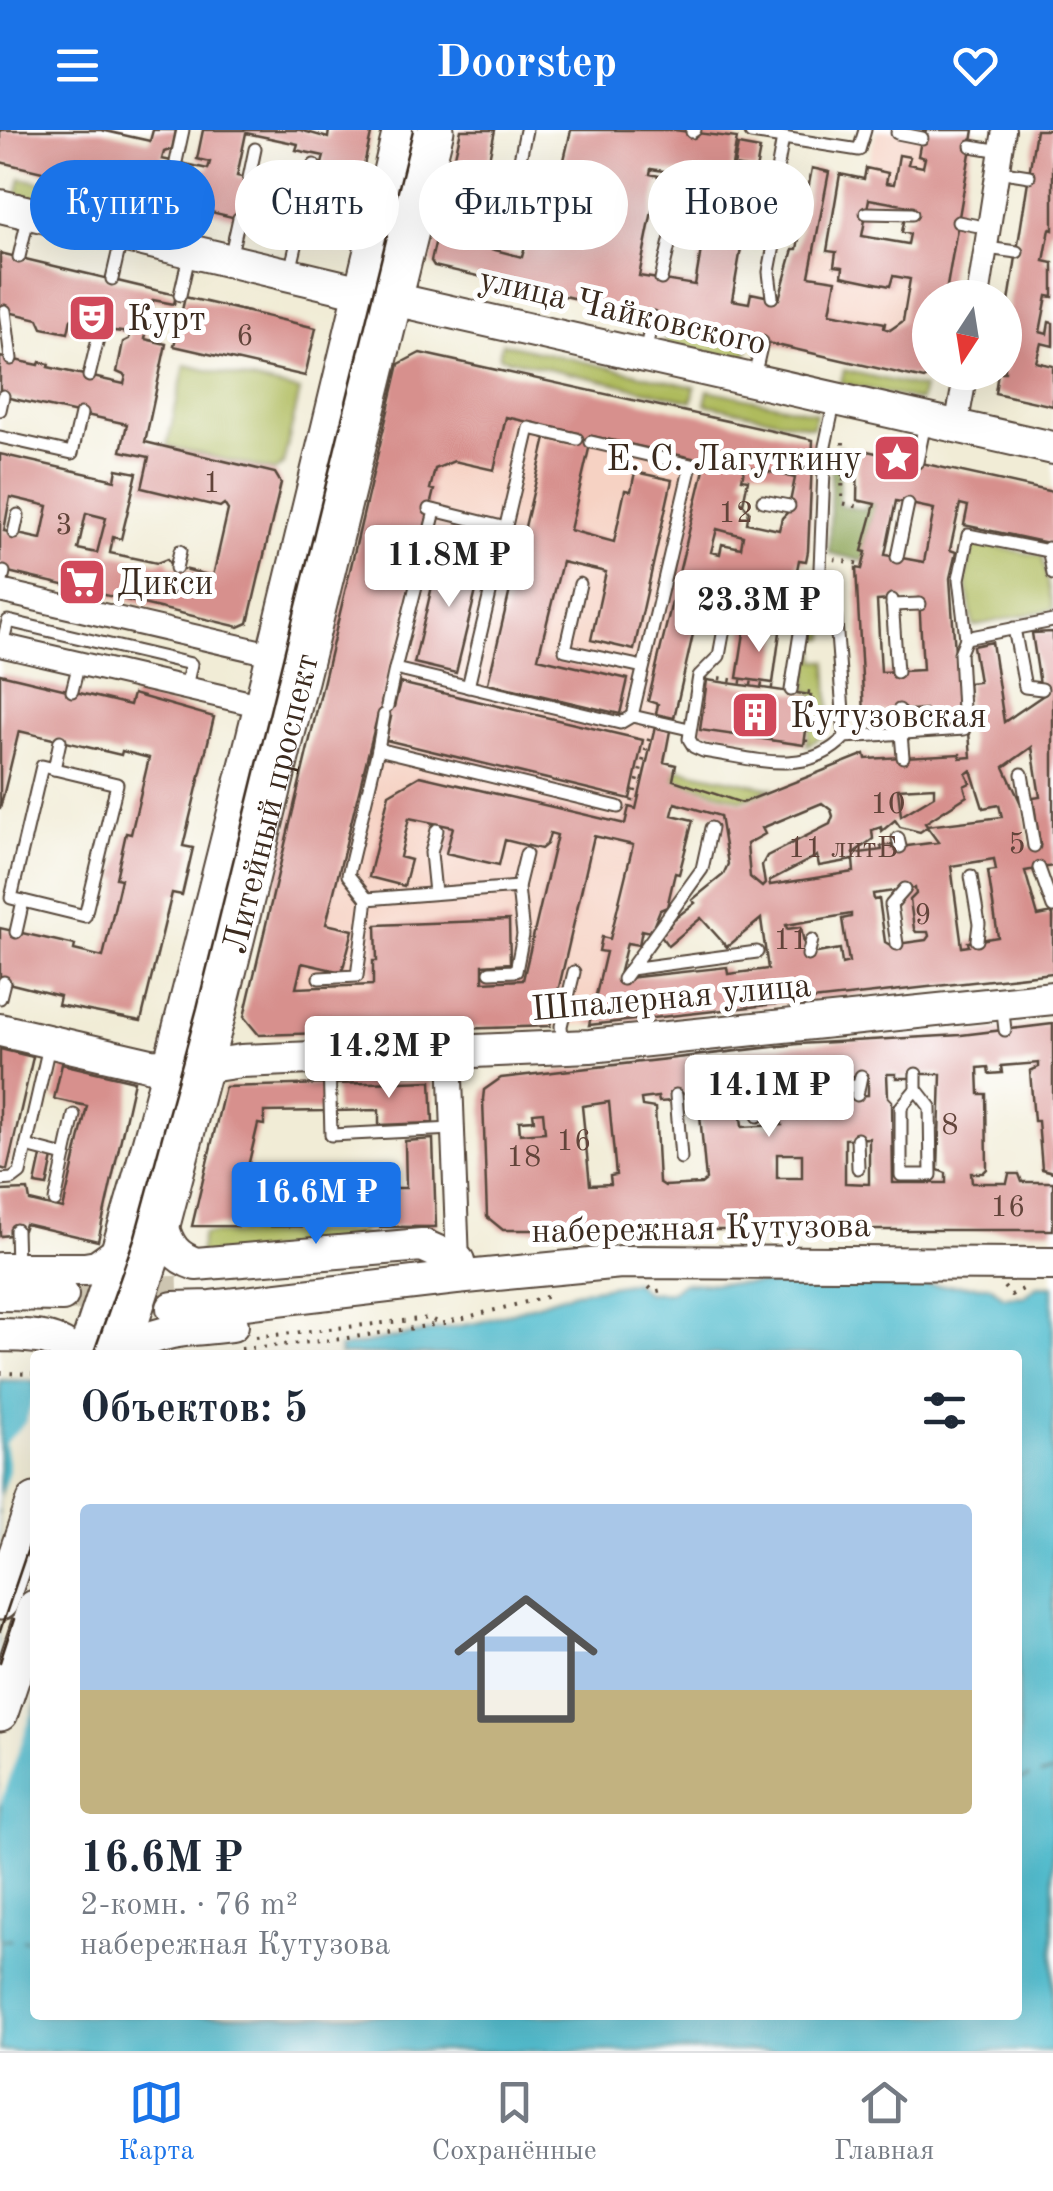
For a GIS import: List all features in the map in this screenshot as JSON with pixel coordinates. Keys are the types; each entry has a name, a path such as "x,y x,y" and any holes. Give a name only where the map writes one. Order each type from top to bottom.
{"main road":[{"name":"Литейный проспект","path":"124,1350 162,1225 182,1061 262,706 289,658 354,491 400,130"},
{"name":"Литейный проспект","path":"87,1350 182,1061 289,658 378,295 436,130"},
{"name":"улица Чайковского","path":"186,250 1053,448"},
{"name":"Шпалерная улица","path":"2,996 154,1047 182,1061"},
{"name":"Шпалерная улица","path":"0,1030 151,1066 182,1061 670,1046 750,1037 815,1017 858,1024 909,1014 995,1008 1053,998"},
{"path":"162,1225 174,1252 196,1264 422,1245 458,1261"},
{"name":"набережная Кутузова","path":"1053,1247 621,1245 209,1291 176,1300 211,1307 563,1280 621,1262 1053,1264"},
{"path":"6,1277 97,1267 122,1250"},
{"path":"0,1312 60,1303 6,1277"},
{"path":"129,1350 155,1335 563,1280"},
{"path":"0,1335 48,1338 69,1350"},
{"path":"0,1602 30,1515"},
{"path":"0,1713 30,1623"}],"street":[{"path":"981,280 1001,151"},
{"path":"941,423 957,390"},
{"path":"2,584 164,621 289,658"},
{"path":"1,645 262,706"},
{"path":"450,1054 458,1261"}],"lane":[{"path":"176,160 183,130"},
{"path":"520,160 526,130"},
{"path":"752,130 751,133 859,150 866,130"},
{"path":"897,133 922,138"},
{"path":"779,160 783,138"},
{"path":"971,146 1001,151 1029,176"},
{"path":"253,160 256,149"},
{"path":"15,209 19,257"},
{"path":"866,213 912,214"},
{"path":"958,222 1017,252"},
{"path":"230,260 235,239"},
{"path":"112,279 118,250"},
{"path":"289,274 294,250"},
{"path":"661,280 668,250"},
{"path":"772,297 768,272 773,250"},
{"path":"180,296 190,251"},
{"path":"5,311 11,359"},
{"path":"644,356 653,317"},
{"path":"89,376 101,326"},
{"path":"753,381 762,342"},
{"path":"0,410 3,396"},
{"path":"834,400 816,510 819,593 835,609 845,737"},
{"path":"0,437 72,453 81,414"},
{"path":"917,462 941,423"},
{"path":"468,686 529,428 691,464 632,716"},
{"path":"763,500 790,506"},
{"path":"897,557 908,504"},
{"path":"319,978 358,976 367,899 348,875 432,510 506,528"},
{"path":"14,533 18,515"},
{"path":"724,629 719,656 699,676 689,729 694,747 803,762 832,751 845,737 964,729 960,652 966,638 957,601 968,535 1051,559"},
{"path":"176,568 180,552"},
{"path":"580,584 565,650 643,668"},
{"path":"791,690 797,607 819,593"},
{"path":"897,672 892,603 920,604"},
{"path":"1,645 8,621 191,664 186,688"},
{"path":"966,638 1053,621"},
{"path":"1014,628 1024,687 1042,690"},
{"path":"72,691 79,663"},
{"path":"395,669 620,723 632,716 689,729"},
{"path":"900,710 903,757"},
{"path":"54,769 60,741"},
{"path":"378,750 618,807"},
{"path":"42,766 117,784 85,916 23,902 10,898 42,766"},
{"path":"1022,774 1034,846"},
{"path":"711,828 702,869 627,974 756,952"},
{"path":"435,893 431,853 436,830"},
{"path":"490,972 516,970 523,935 518,887 526,854"},
{"path":"1039,868 1053,906"},
{"path":"972,876 979,924 977,940"},
{"path":"367,899 518,887"},
{"path":"897,944 891,905 905,889"},
{"path":"16,932 23,902"},
{"path":"808,955 812,940"},
{"path":"574,972 561,1026 577,1048"},
{"path":"9,1183 20,1173 50,1042"},
{"path":"329,1058 331,1135 452,1129"},
{"path":"916,1074 916,1089 930,1107 931,1175 901,1175 900,1107 916,1089"},
{"path":"756,1086 758,1116"},
{"path":"824,1088 858,1086"},
{"path":"676,1094 681,1158"},
{"path":"54,1200 74,1115"},
{"path":"857,1139 858,1168"},
{"path":"26,1146 65,1156"},
{"path":"6,1277 16,1230"}],"path":[{"path":"843,438 842,503 860,507 862,501"},
{"path":"842,479 857,481"},
{"path":"820,556 860,564 859,568"},
{"path":"708,666 721,680 813,693 803,762"},
{"path":"618,807 634,802 653,721"},
{"path":"233,1350 341,1340 440,1324 563,1280"},
{"path":"1004,1282 1025,1282"},
{"path":"654,1292 662,1292"},
{"path":"251,1337 429,1318 440,1324"},
{"path":"0,1373 30,1374"}],"shaded area":[{"path":"877,130 974,130 962,199 864,179"},
{"path":"814,249 950,272 948,280 912,280 912,376 795,350"},
{"path":"420,353 745,424 664,761 676,765 673,780 680,783 639,945 627,944 608,1024 259,1035 244,1017 399,364"}],"green space":[{"path":"21,178 30,180 30,198 17,195"},
{"path":"667,330 748,348 745,362 664,344"},
{"path":"502,343 695,387 692,401 499,357"},
{"path":"185,365 300,391 283,464 275,471 167,446"},
{"path":"844,370 923,390 920,401 841,383"},
{"path":"708,390 816,413 813,427 705,404"},
{"path":"839,446 839,505 865,510 868,502 875,504 862,550 866,552 864,561 829,553 832,450"},
{"path":"974,543 1042,556 1053,609 973,626 966,579"},
{"path":"825,618 826,638 815,639 816,661 827,661 830,722 822,737 807,745 814,693 806,691 814,624"},
{"path":"677,769 772,788 742,800 675,779"},
{"path":"362,1232 362,1241 198,1257 203,1234"}],"water":[{"path":"634,1282 646,1293 670,1292 683,1283 991,1286 1003,1297 1025,1296 1037,1286 1053,1286 1053,2051 0,2051 0,1380 30,1381 30,2020 1022,2020 1022,1350 339,1350 481,1322 575,1292"}],"pier":[{"path":"30,1410 30,1718 0,1805 0,1497 9,1470 5,1443 26,1422"}],"building":[{"path":"0,130 101,130 150,141 153,130 176,130 172,149 164,152 162,159 167,160 30,160 30,169 0,162"},
{"path":"203,130 300,130 328,138 329,130 372,130 365,160 323,160 324,156 296,150 298,144 246,133 240,160 235,160 235,218 215,213 215,160 197,159"},
{"path":"461,130 495,130 489,160 454,160"},
{"path":"571,130 674,130 737,138 733,160 648,160 648,231 639,276 695,285 701,250 741,250 732,300 749,303 751,293 779,299 793,250 814,250 809,276 836,280 830,313 885,323 884,328 890,330 903,321 910,279 893,276 890,286 842,276 843,267 834,266 836,252 827,251 840,174 864,179 866,168 888,173 886,183 894,184 899,155 910,157 908,164 923,167 925,158 918,156 923,130 974,130 948,280 912,280 912,376 434,266 434,250 495,250 522,257 524,250 628,250 628,160 564,160","holes":["869,199 914,207 912,218 905,217 902,232 910,234 908,244 862,236"]},
{"path":"1036,130 1053,130 1053,230 1050,229 1044,261 1053,263 1053,297 1047,296 1040,332 1047,334 1049,322 1053,323 1053,346 1041,343 1036,362 1053,366 1053,406 995,393 1022,390 1022,280 1012,280"},
{"path":"738,145 760,149 758,160 735,160"},
{"path":"814,168 829,172 814,250"},
{"path":"0,253 176,295 174,304 153,300 145,339 166,344 145,442 275,473 281,483 248,623 239,627 0,570 0,454 115,480 117,469 137,473 121,539 113,537 110,553 157,563 167,559 171,566 213,576 228,510 224,504 220,507 142,488 149,457 121,451 127,424 0,396 0,357 39,365 40,362 124,384 126,376 117,372 123,342 130,333 71,319 68,333 42,328 38,319 0,310","holes":["10,497 48,506 41,539 4,531","86,513 106,518 97,553 78,549"]},
{"path":"185,297 316,328 305,376 174,346"},
{"path":"420,353 813,440 808,551 806,561 799,560 785,630 738,620 742,602 778,609 780,597 705,581 674,718 656,714 658,704 648,701 706,461 592,436 570,530 614,542 625,490 631,491 635,472 672,480 634,650 591,640 606,572 562,562 538,658 628,679 620,714 488,683 546,438 576,445 578,433 506,417 494,470 454,461 435,469 430,489 434,490 381,704 394,707 400,683 643,740 630,799 386,740 391,717 378,714 326,924 353,930 342,972 302,963 296,988 373,985 376,925 509,920 510,963 483,965 483,982 523,980 557,835 550,833 541,849 505,840 499,865 446,853 453,827 409,818 400,857 411,860 404,886 369,877 389,794 420,776 625,824 629,807 636,809 655,727 670,731 664,762 676,765 673,780 742,803 865,754 866,759 960,754 960,758 971,757 966,695 968,683 979,682 973,646 992,642 1004,722 1045,694 1040,685 1032,633 1053,632 1053,866 1025,871 1038,916 1053,913 1053,973 589,1025 606,952 599,951 602,937 610,939 633,845 594,836 550,1026 259,1035 244,1017 399,364","holes":["745,466 795,478 788,512 779,530 747,523 749,511 743,504 748,480 742,479","717,529 743,536 741,548 722,544 720,554 711,552","1032,747 1040,797 1033,798 1040,845 1028,847 1022,806 1004,767","971,770 983,808 999,805 1002,817 927,826 925,823 967,796 964,786 970,783 966,774","934,787 934,796 901,816 898,789","675,803 720,816 728,864 723,875 692,900 695,903 660,935 668,946 701,918 727,947 761,919 768,969 728,974 727,967 618,979 627,943 639,945 642,930 651,932 660,910 667,907 675,873 679,874 693,820 672,815","822,803 831,810 830,824 767,856 762,865 762,887 750,877 747,844 765,834 762,828","895,820 900,827 920,832 927,827 938,842 881,846 882,850 852,854 873,839 872,830 881,827 882,831","817,856 819,866 853,860 854,872 770,885 769,881","994,859 996,870 988,871 998,937 968,942 969,946 962,947 951,866","915,888 916,894 910,900 914,929 928,932 926,940 890,945 885,942 879,899 874,900 873,894","851,914 842,919 849,962 842,964 840,949 806,955 801,927 787,929 786,925"]},
{"path":"858,449 1053,492 1053,544 964,525 968,506 960,504 950,550 956,552 950,578 959,712 925,714 925,709 864,713 856,568 862,569 866,552 862,551 875,504 857,500","holes":["896,501 934,509 924,562 885,555","919,598 923,670 881,672 877,601"]},
{"path":"441,548 484,558 456,673 414,663"},
{"path":"745,626 780,632 773,683 737,678"},
{"path":"0,674 130,705 133,694 214,717 183,846 193,848 182,895 172,893 141,1021 58,1005 60,996 0,981 0,928 75,945 74,950 103,957 121,879 116,878 126,833 131,834 149,758 19,731 0,809"},
{"name":"Кутузовская","path":"707,680 811,695 804,745 700,730"},
{"path":"1053,1024 1053,1172 1042,1169 1038,1121 1034,1121 1030,1071 1039,1063 1001,1066 1002,1073 989,1074 988,1067 978,1068 979,1094 986,1094 987,1169 971,1173 972,1183 1007,1183 1009,1174 1019,1174 1022,1182 1053,1182 1053,1230 503,1230 487,1217 483,1099 484,1090 501,1078 798,1044 961,1035","holes":["887,1074 896,1074 896,1078 941,1074 938,1170 946,1173 946,1183 893,1183 892,1101 888,1097","868,1075 868,1095 852,1096 837,1106 818,1100 817,1088 811,1085 811,1079","786,1084 787,1090 779,1090 782,1125 742,1127 739,1094 730,1094 730,1089","709,1091 709,1099 699,1104 706,1180 701,1184 665,1186 659,1182 655,1108 642,1106 641,1099 658,1097 659,1102 672,1101 671,1095","609,1102 616,1175 610,1176 611,1184 590,1185 582,1106","543,1112 545,1132 520,1134 519,1121 534,1120 533,1113","869,1138 869,1184 845,1183 845,1139","777,1154 802,1154 802,1178 777,1178"]},
{"path":"0,1049 33,1057 7,1170 0,1168"},
{"path":"62,1064 134,1081 98,1241 25,1224 23,1230 10,1230 10,1235 0,1236 0,1191 28,1190 30,1201 63,1209 87,1106 54,1099"},
{"path":"431,1081 433,1123 379,1125 379,1110 335,1111 335,1084"},
{"path":"325,1084 325,1111 264,1112 264,1125 258,1124 246,1175 241,1174 238,1187 251,1187 259,1181 267,1187 364,1188 371,1181 379,1188 406,1188 405,1141 433,1139 436,1227 192,1226 225,1087"},
{"path":"41,1156 53,1158 47,1186 35,1184"}],"ferry route":[{"path":"1022,1779 1053,1772"},
{"path":"0,1940 30,1940"}],"tunnel":[{"path":"62,1295 178,1292"}],"tram line":[{"path":"95,1350 135,1236 197,1008 413,130"},
{"path":"0,1631 30,1543"},
{"path":"0,1662 14,1619"}],"place":[{"name":"Курт","path":"92,318"},
{"name":"Е. С. Лагуткину","path":"897,458"},
{"name":"Дикси","path":"82,582"},
{"name":"Кутузовская","path":"755,715"}]}
